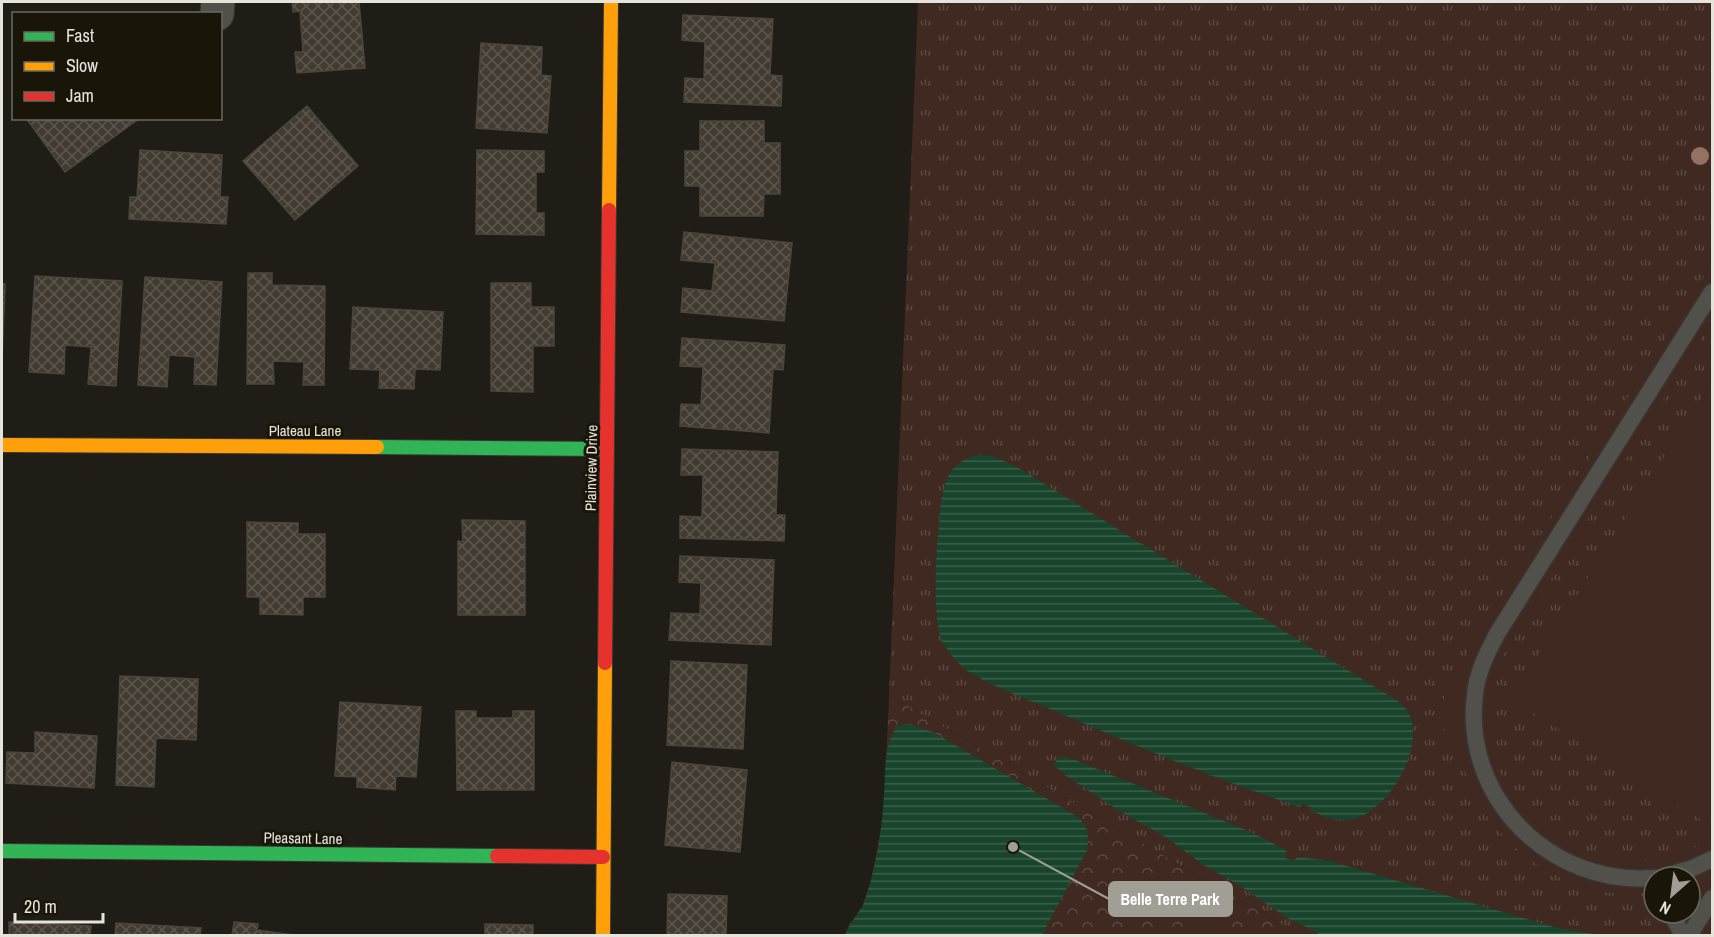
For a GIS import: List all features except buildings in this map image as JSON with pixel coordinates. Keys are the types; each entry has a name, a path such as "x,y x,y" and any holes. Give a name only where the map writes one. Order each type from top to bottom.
{"street":[{"name":"Plainview Drive","path":"603,936 611,2"},
{"name":"Plateau Lane","path":"2,445 608,449"},
{"name":"Pleasant Lane","path":"2,851 603,857"}],"lane":[{"path":"1642,881 1605,874 1571,864 1543,847 1515,823 1494,794 1480,761 1474,728 1475,693 1483,664 1497,634 1713,292"},
{"path":"1689,936 1713,898"}],"green space":[{"path":"918,2 1712,2 1712,935 1300,935 889,695"},
{"path":"1712,264 1712,322 1504,654 1493,682 1489,711 1491,740 1502,776 1520,807 1545,831 1575,849 1608,859 1643,861 1678,854 1712,838 1712,923 1704,935 1675,935 1675,925 1702,925 1702,865 1642,865 1642,894 1610,893 1575,884 1555,875 1536,864 1502,835 1477,799 1468,780 1458,726 1452,734 1432,722 1473,642"},
{"path":"1712,381 1712,811 1705,822 1511,699"},
{"path":"889,695 1300,935 845,936 849,925 862,907 871,881 884,813"},
{"path":"1209,915 1243,935 1196,935"}],"shaded area":[{"path":"992,456 1015,466 1398,701 1411,719 1412,748 1407,763 1390,792 1367,814 1343,820 1326,817 1310,811 1311,807 1302,804 1300,807 1270,797 1150,751 1004,690 963,667 943,643 937,620 938,536 942,496 948,478 959,463 970,457"},
{"path":"910,724 933,732 1078,817 1084,825 1088,836 1087,850 1042,935 845,935 864,903 877,854 882,820 885,764 890,741 897,726"},
{"path":"1062,757 1075,760 1251,832 1284,849 1287,852 1285,858 1294,861 1297,857 1330,861 1557,928 1600,935 1320,935 1287,918 1239,885 1202,864 1167,838 1066,776 1054,765 1057,759"}],"traffic: fast":[{"path":"377,447 607,449"},
{"path":"2,851 497,856"}],"traffic: slow":[{"path":"609,210 611,2"},
{"path":"2,445 377,447"},
{"path":"603,936 605,663"}],"traffic: jam":[{"path":"605,663 609,210"},
{"path":"497,856 603,857"}],"place":[{"name":"Belle Terre Park","path":"1013,847"}]}
